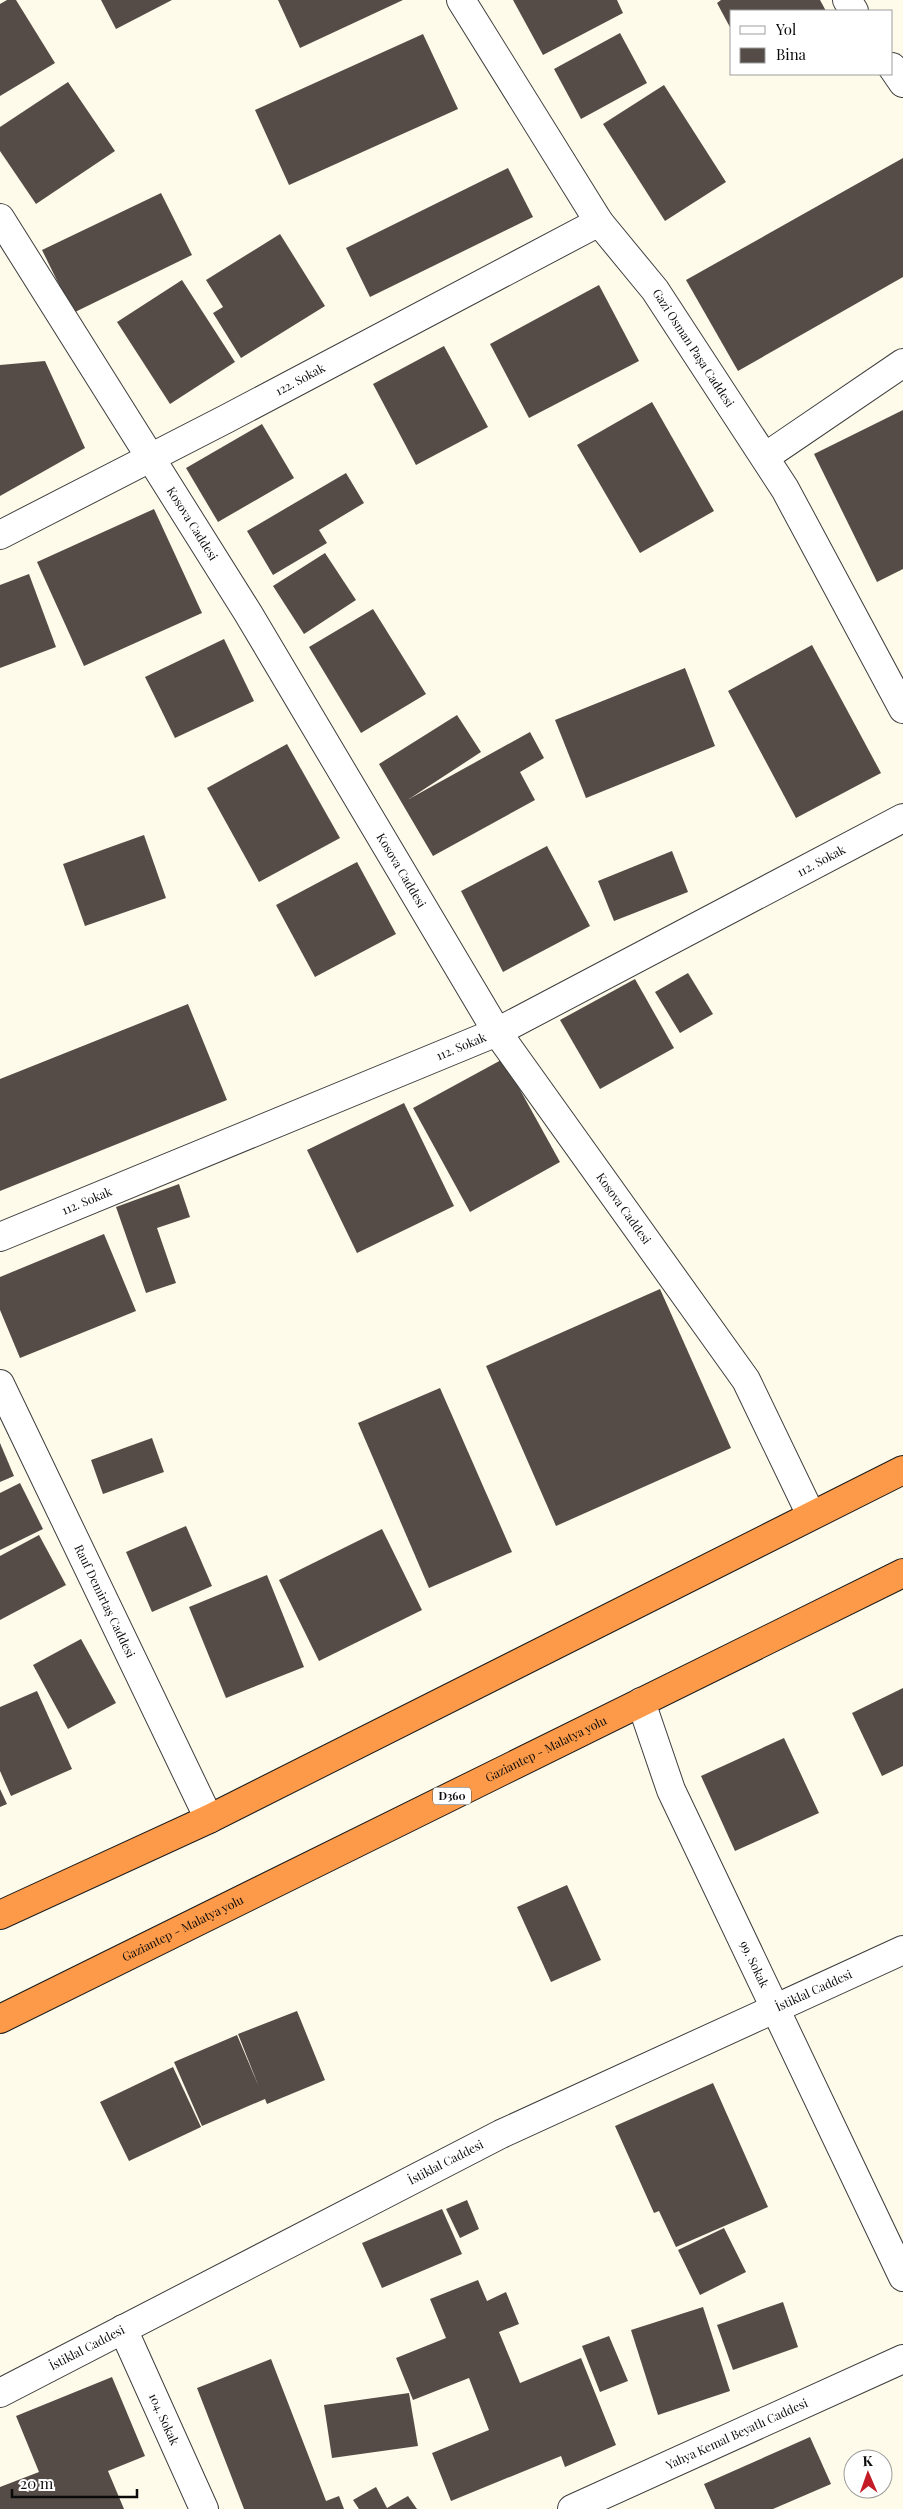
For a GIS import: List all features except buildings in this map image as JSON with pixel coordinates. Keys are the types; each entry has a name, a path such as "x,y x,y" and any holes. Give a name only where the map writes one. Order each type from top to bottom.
{"highway":[{"path":"0,1914 209,1819 903,1470"},
{"name":"Gaziantep - Malatya yolu","path":"0,2019 903,1573"}],"street":[{"name":"Gazi Osman Paşa Caddesi","path":"461,0 599,222 655,290 785,489 903,709"},
{"path":"893,68 903,83"},
{"name":"Kosova Caddesi","path":"0,218 248,612 496,1032 746,1380 811,1515"},
{"name":"122. Sokak","path":"0,535 599,222"},
{"path":"764,456 903,363"},
{"name":"112. Sokak","path":"0,1236 496,1032 903,818"},
{"name":"Rauf Demirtaş Caddesi","path":"0,1384 209,1819"},
{"name":"99. Sokak","path":"641,1702 671,1790 903,2277"},
{"name":"İstiklal Caddesi","path":"0,2393 501,2134 903,1950"},
{"name":"104. Sokak","path":"123,2330 204,2509"},
{"name":"Yahya Kemal Beyatlı Caddesi","path":"572,2509 903,2359"}]}
